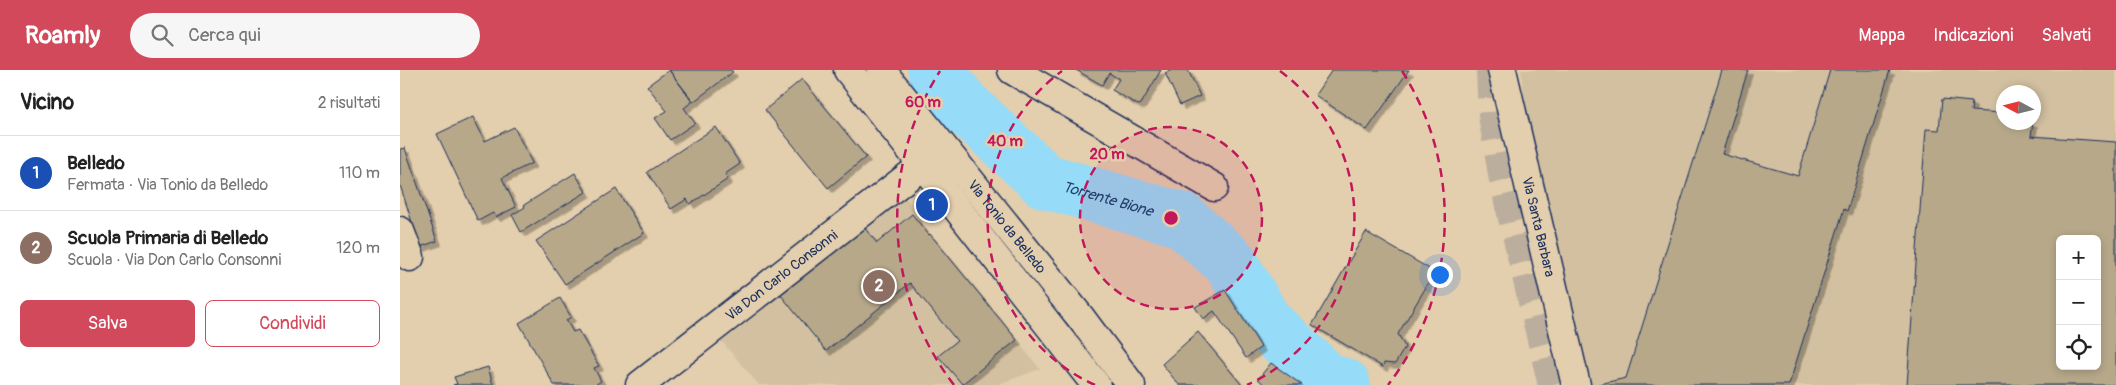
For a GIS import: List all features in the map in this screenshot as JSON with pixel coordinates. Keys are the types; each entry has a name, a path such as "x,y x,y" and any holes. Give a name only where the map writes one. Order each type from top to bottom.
{"street":[{"name":"Via Tonio da Belledo","path":"848,70 1096,385"},
{"name":"Via Tonio da Belledo","path":"881,70 1081,318 1131,385"},
{"path":"1012,70 1214,188"},
{"name":"Via Santa Barbara","path":"1502,70 1576,385"},
{"name":"Via Don Carlo Consonni","path":"640,385 923,164"},
{"path":"400,231 410,257"}],"shaded area":[{"path":"1521,70 2116,70 2116,385 1589,385 1524,96"},
{"path":"903,193 930,234 1040,369 996,385 759,385 719,338"}],"building":[{"path":"669,70 693,101 684,108 695,123 670,140 655,118 667,111 647,86"},
{"path":"669,70 731,70 733,72 693,102"},
{"path":"1076,70 1161,70 1141,104 1138,105 1112,90 1119,79 1109,73 1102,85"},
{"path":"1172,70 1188,70 1200,96 1180,105 1165,73"},
{"path":"1332,70 1409,70 1367,130 1315,95"},
{"path":"1722,70 1748,70 1722,154 1798,176 1830,70 1890,70 1847,211 1844,209 1789,385 1595,385 1626,378"},
{"path":"802,79 866,157 828,188 765,110"},
{"path":"1942,99 1972,102 1971,111 1996,113 1996,130 2032,130 2031,136 2116,142 2116,385 1907,385 1926,129 1939,130"},
{"path":"473,117 485,141 514,127 532,163 502,178 516,207 496,217 493,213 478,221 437,134"},
{"path":"716,127 740,164 725,174 728,179 690,204 687,199 671,209 647,172"},
{"path":"405,148 437,241 420,247 400,185 400,149"},
{"path":"575,173 586,192 521,232 512,215 525,207 524,205"},
{"path":"616,189 644,233 565,284 536,241"},
{"path":"912,214 1017,340 962,384 938,356 957,341 910,283 826,351 780,294 863,226 877,243"},
{"path":"1366,232 1435,272 1398,334 1405,347 1395,364 1384,363 1383,367 1312,325"},
{"path":"1225,290 1261,347 1246,358 1214,311 1203,319 1195,307"},
{"path":"560,298 571,317 566,320 573,332 578,330 599,366 594,368 601,381 595,385 554,385 519,323"},
{"path":"1198,332 1242,385 1179,385 1162,364"},
{"path":"1271,363 1302,385 1265,385 1258,379"},
{"path":"488,367 493,385 453,385 457,384 454,377"}],"waterway":[{"name":"Torrente Bione","path":"935,70 963,105 1045,181 1182,220 1230,262 1265,322 1329,382 1343,385"}],"tunnel":[{"path":"1490,70 1492,115 1503,180 1552,385"}],"place":[{"name":"Belledo","path":"932,205"},
{"name":"Scuola Primaria di Belledo","path":"879,286"}]}
